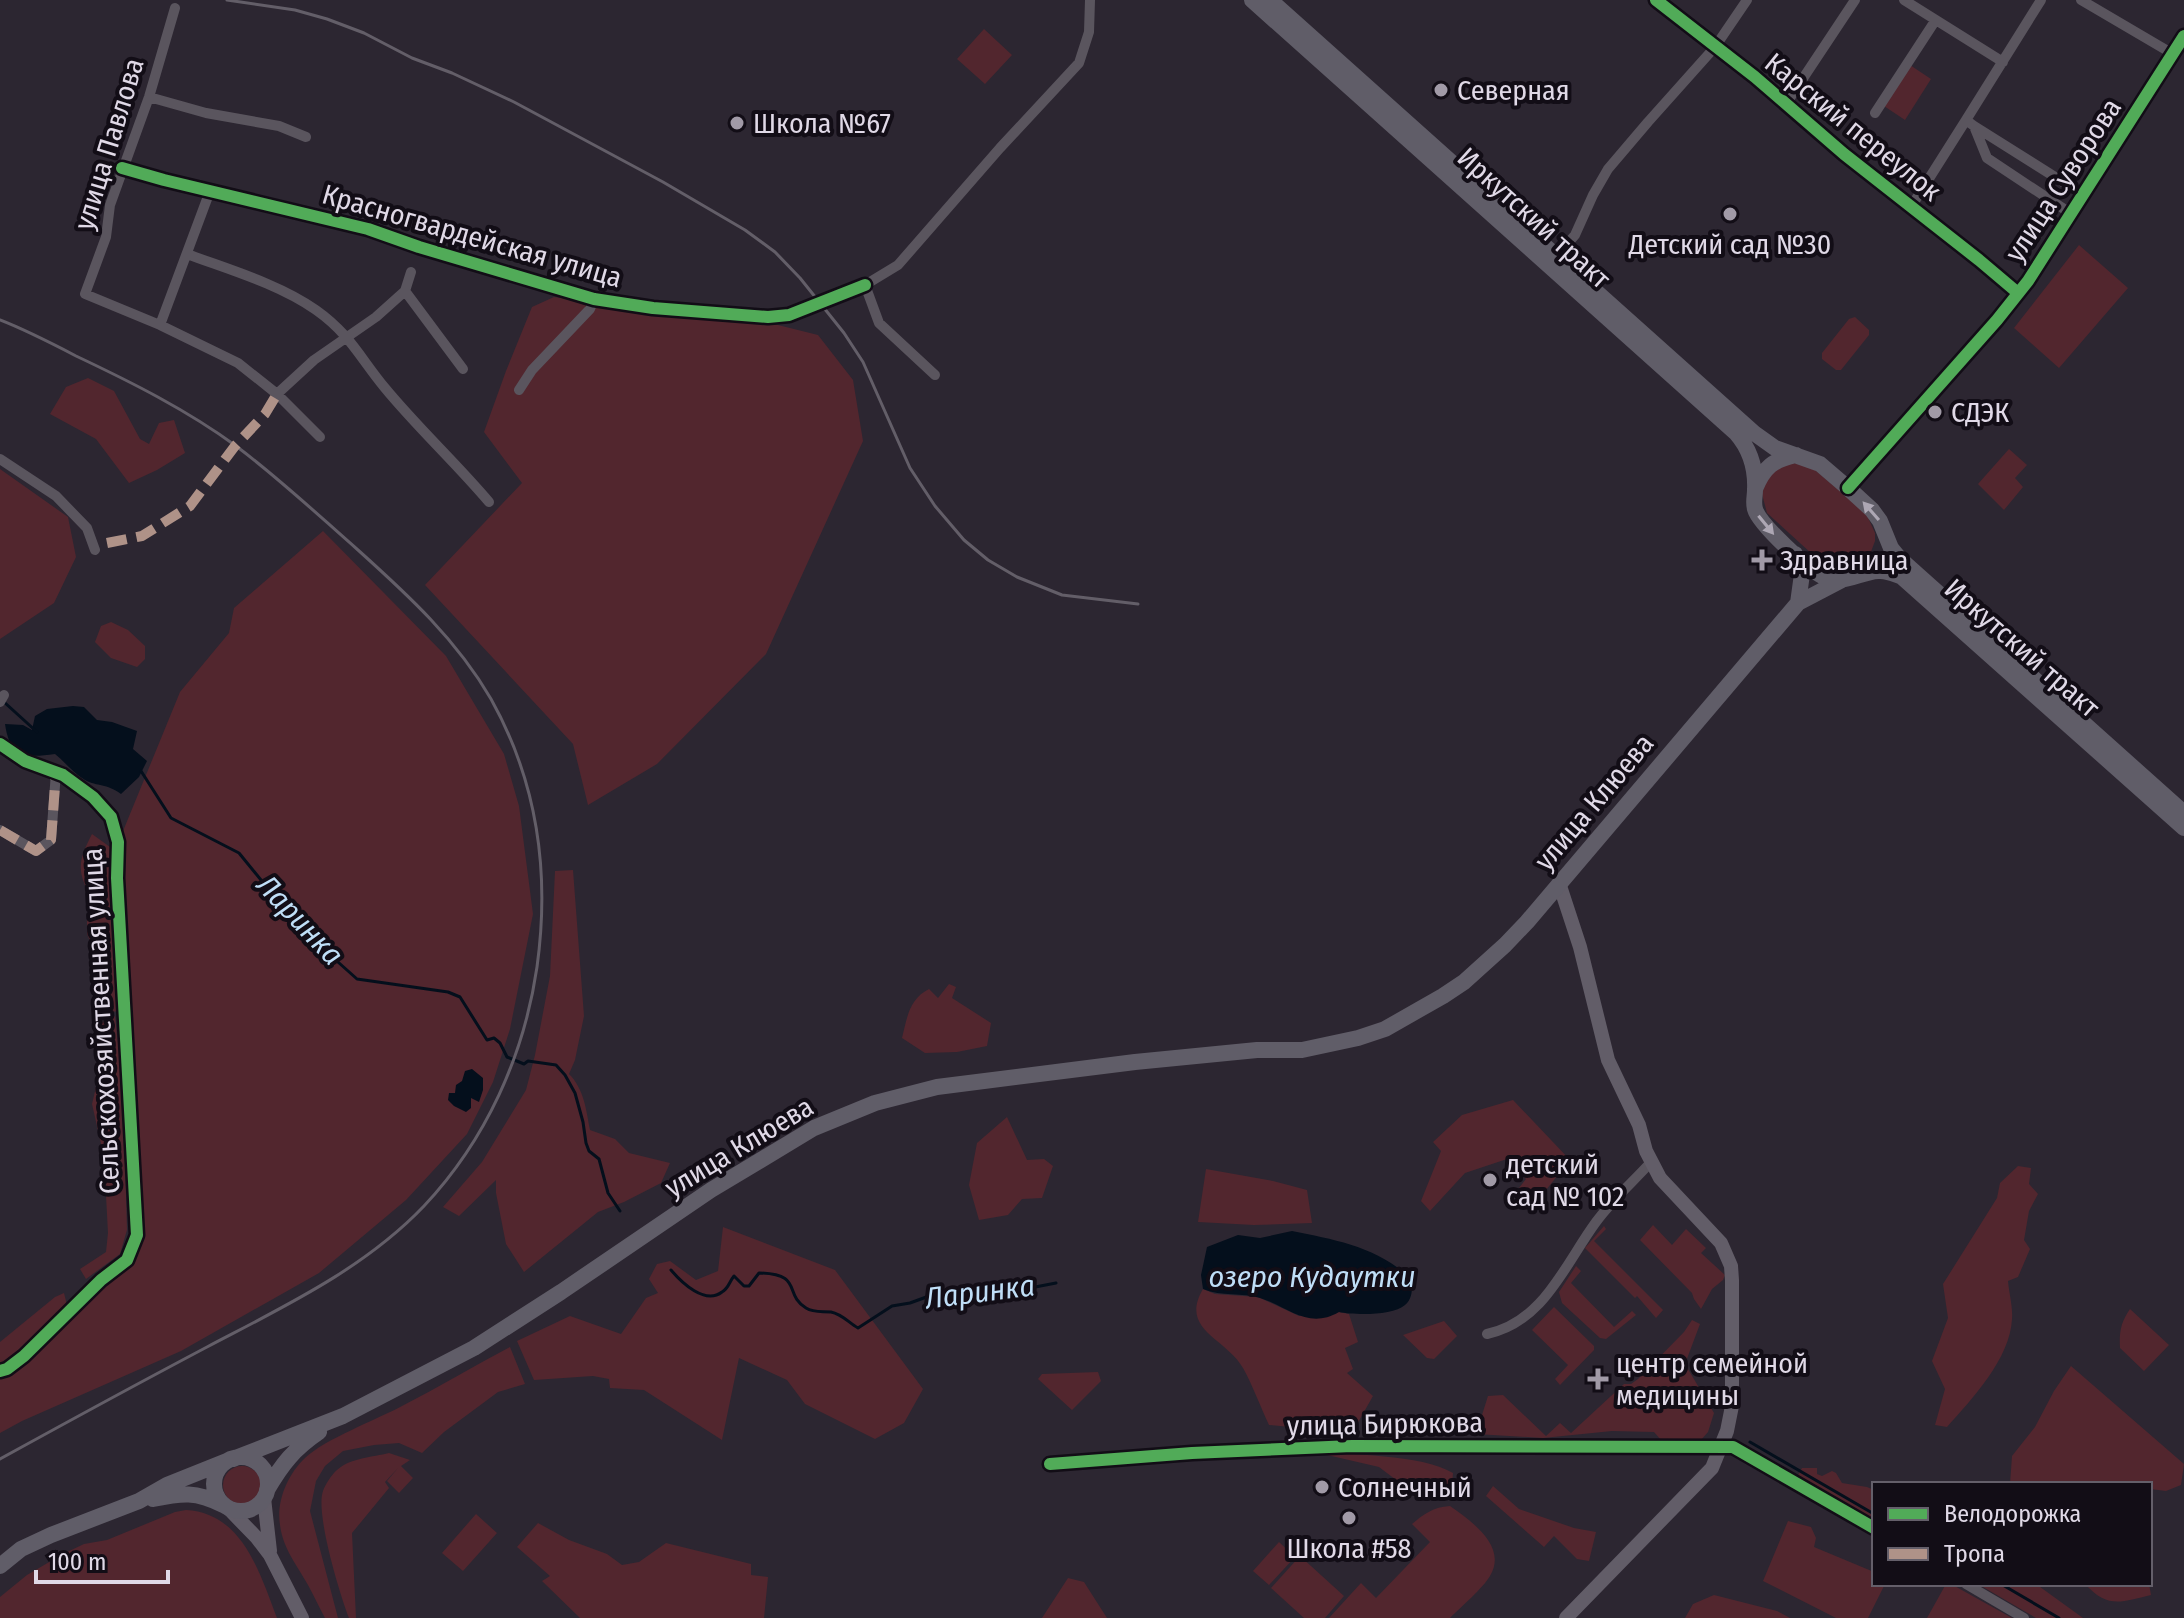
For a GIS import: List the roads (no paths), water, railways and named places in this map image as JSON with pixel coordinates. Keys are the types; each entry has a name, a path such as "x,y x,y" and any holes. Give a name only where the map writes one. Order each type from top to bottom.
{"main road":[{"name":"Иркутский тракт","path":"1252,0 1754,433 1775,448 1820,464 1848,488 1872,510 1900,559 2184,813"},
{"name":"Иркутский тракт","path":"1270,0 1736,433 1746,445 1752,460 1754,507 1760,521 1794,553 1820,575 1832,580 1878,571 1902,577 2184,828"},
{"path":"1755,489 1770,465 1797,455"},
{"path":"1794,553 1802,574 1798,603"},
{"name":"улица Клюева","path":"0,1566 21,1549 51,1535 139,1501 167,1485 343,1416 399,1388 474,1348 770,1152 850,1113 904,1094 961,1083 1257,1050 1302,1050 1347,1042 1385,1029 1443,996 1484,965 1527,922 1798,603 1842,580"},
{"name":"улица Клюева","path":"266,1494 294,1450 343,1416"},
{"path":"247,1458 259,1464 266,1476 266,1494 254,1508 241,1511 228,1508 218,1498 214,1485 218,1471 230,1460 247,1458"},
{"name":"улица Клюева","path":"139,1501 190,1493 206,1496 228,1508"}],"street":[{"path":"826,301 865,285 898,265 1079,63 1089,32 1090,0"},
{"name":"Карский переулок","path":"1656,0 1755,77 1844,154 2018,293"},
{"path":"1552,260 1575,235 1608,169 1715,47 1747,0"},
{"path":"1786,104 1855,0"},
{"path":"1904,0 2003,62"},
{"path":"1911,207 1970,123 2041,0"},
{"path":"2081,0 2173,54"},
{"name":"улица Павлова","path":"160,325 85,294 106,237 110,205 149,97 175,8"},
{"path":"1875,113 1935,21"},
{"name":"улица Суворова","path":"1848,488 2018,293 2184,36"},
{"path":"149,97 206,113 279,126 306,137"},
{"path":"1970,123 2082,194"},
{"path":"1970,123 1987,158 2070,213"},
{"name":"Красногвардейская улица","path":"122,168 368,229 594,299 653,308 768,317 789,315 812,306"},
{"path":"210,191 160,325 238,363 277,394 320,437"},
{"path":"187,254 280,291 313,308 347,336 384,387 489,502"},
{"path":"277,394 314,360 376,317 405,291 411,272"},
{"path":"865,285 879,323 935,375"},
{"path":"405,291 463,369"},
{"path":"519,390 532,370 590,309 594,299"},
{"path":"0,459 56,496 87,528 95,550"},
{"name":"Сельскохозяйственная улица","path":"0,744 25,761 63,775 93,797 111,817 118,842 117,878 137,1235 127,1260 101,1280 24,1356 0,1371"},
{"path":"0,830 36,851 51,840 56,805 56,772"},
{"path":"1559,883 1580,947 1608,1060 1639,1125 1651,1162 1660,1178 1721,1243 1731,1266 1732,1406 1712,1468 1566,1618"},
{"path":"1487,1334 1509,1328 1548,1295 1598,1219 1651,1162"},
{"name":"улица Бирюкова","path":"1050,1464 1192,1453 1352,1446 1721,1447"},
{"path":"1721,1447 1733,1447 1872,1527"},
{"path":"266,1494 270,1555"},
{"path":"228,1508 270,1555 302,1618"},
{"path":"1969,1586 2024,1618"}],"water":[{"path":"84,707 97,720 137,731 133,749 147,761 139,777 121,794 85,780 55,754 27,755 11,744 5,724 23,725 32,730 35,716 47,709"},
{"path":"472,1069 483,1078 483,1090 479,1102 471,1098 471,1108 466,1112 448,1100 449,1093 455,1093 456,1085 462,1081 465,1071"},
{"name":"озеро Кудаутки","path":"1292,1231 1356,1246 1386,1260 1412,1280 1409,1300 1399,1309 1383,1313 1339,1312 1318,1319 1299,1315 1253,1296 1203,1289 1201,1275 1207,1247 1238,1235 1260,1238"}],"waterway":[{"name":"Ларинка","path":"4,702 37,732"},
{"name":"Ларинка","path":"141,771 171,818 239,853 301,929 357,979 448,992 460,997 487,1040 494,1038 500,1043 507,1057 524,1064 528,1061 556,1065 575,1093 589,1151 599,1159 608,1193 620,1211"},
{"name":"Ларинка","path":"671,1270 687,1286 708,1296 728,1287 734,1276 744,1286 749,1286 759,1273 773,1274 788,1281 795,1297 806,1308 835,1313 858,1328 892,1306 940,1292 967,1287 1030,1288 1056,1283"},
{"name":"Ларинка","path":"1750,1442 1872,1513"},
{"name":"Ларинка","path":"2004,1586 2059,1618"}],"railway":[{"path":"227,0 295,10 364,33 412,58 514,102 745,230 775,252 800,278 844,333 863,362 910,468 935,506 964,540 988,560 1017,577 1062,595 1138,604"},
{"path":"0,320 138,386 217,433 298,497 430,619 478,678 507,731 520,763 536,829 542,897 537,967 523,1033 512,1064 484,1125 424,1206 401,1229 322,1285 0,1459"}],"place":[{"name":"Северная","path":"1441,90"},
{"name":"Школа №67","path":"737,123"},
{"name":"Детский сад №30","path":"1730,214"},
{"name":"СДЭК","path":"1935,412"},
{"name":"Здравница","path":"1762,560"},
{"name":"детский сад № 102","path":"1490,1180"},
{"name":"центр семейной медицины","path":"1598,1379"},
{"name":"Солнечный","path":"1322,1487"},
{"name":"Школа #58","path":"1349,1518"}]}
